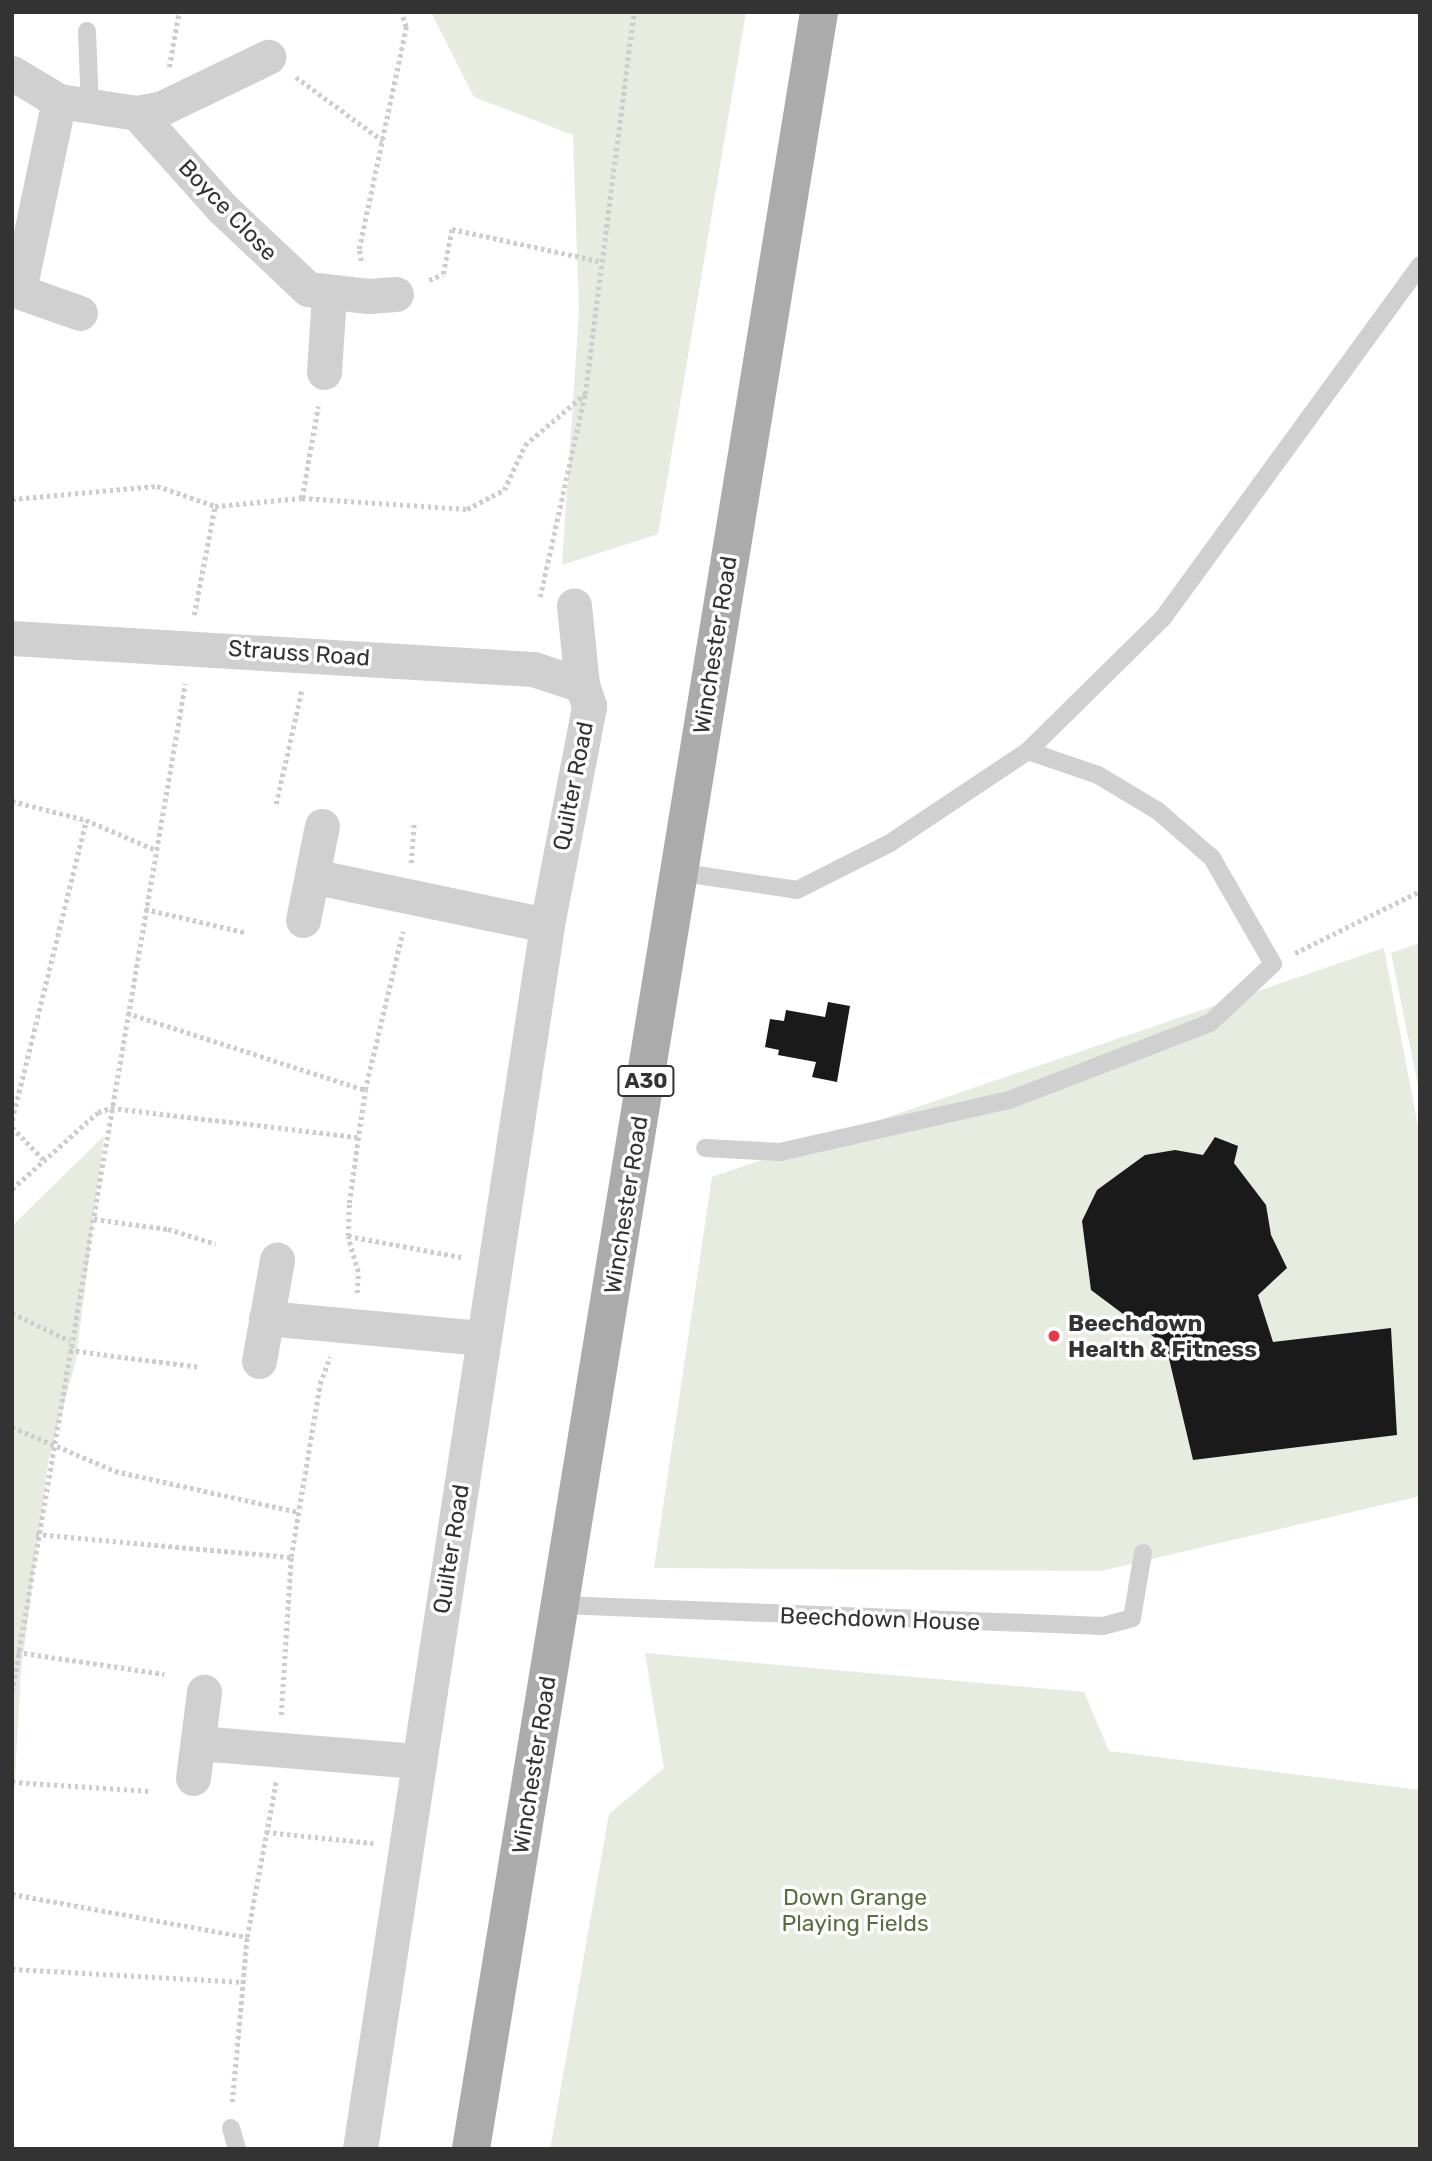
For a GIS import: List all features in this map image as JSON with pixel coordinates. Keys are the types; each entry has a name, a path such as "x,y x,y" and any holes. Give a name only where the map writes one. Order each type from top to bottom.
{"main road":[{"name":"Winchester Road","path":"471,2149 819,12"}],"street":[{"path":"12,73 75,105 150,110 268,57"},
{"path":"75,105 16,289 80,313"},
{"name":"Boyce Close","path":"150,110 222,208 308,289 329,294 382,295"},
{"path":"324,372 329,294"},
{"name":"Quilter Road","path":"360,2149 547,925 589,706 559,605"},
{"name":"Strauss Road","path":"12,638 533,669 582,685"},
{"path":"303,920 322,826"},
{"path":"312,876 547,925"},
{"path":"259,1361 277,1260"},
{"path":"266,1318 483,1338"},
{"path":"193,1779 204,1692"},
{"path":"198,1743 419,1761"}],"lane":[{"path":"75,105 87,31"},
{"path":"677,872 797,890 890,843 1028,751 1163,618 1420,265"},
{"path":"705,1148 780,1152 1009,1100 1210,1023 1273,964 1212,858 1167,818 1098,775 1028,751"},
{"name":"Beechdown House","path":"560,1605 1102,1626 1132,1618 1143,1553"},
{"path":"231,2128 237,2149"}],"path":[{"path":"150,110 178,12"},
{"path":"401,12 406,27 359,249 382,295 443,274 452,229 599,261"},
{"path":"559,605 537,594 585,394 599,261 634,12"},
{"path":"268,57 383,141"},
{"path":"302,498 324,372"},
{"path":"12,499 157,486 215,506 302,498 467,509 505,490 525,445 585,394"},
{"path":"193,617 215,506"},
{"path":"12,1692 13,1666 68,1350 94,1219 186,677"},
{"path":"276,804 304,678"},
{"path":"12,801 86,820 156,850"},
{"path":"12,1120 86,820"},
{"path":"231,2128 241,1982 247,1937 282,1748 279,1690 291,1557 320,1384 346,1326 357,1310 358,1272 348,1236 357,1137 365,1090 409,898 414,822"},
{"path":"1273,964 1420,891"},
{"path":"145,909 244,932"},
{"path":"127,1013 365,1090"},
{"path":"12,1189 99,1112 111,1108 357,1137"},
{"path":"12,1127 43,1159"},
{"path":"94,1219 168,1229 216,1244"},
{"path":"348,1236 467,1258"},
{"path":"12,1313 70,1341"},
{"path":"68,1350 200,1367"},
{"path":"12,1427 115,1471 298,1512"},
{"path":"36,1534 291,1557"},
{"path":"17,1652 164,1674"},
{"path":"12,1782 151,1791"},
{"path":"265,1832 385,1844"},
{"path":"12,1894 247,1937"},
{"path":"12,1969 241,1982"}],"green space":[{"path":"431,12 746,12 658,534 562,565 579,312 573,135 474,97"},
{"path":"1420,943 1420,1095 1391,953"},
{"name":"Beechdown Health & Fitness","path":"1384,948 1420,1137 1420,1496 1101,1571 654,1568 712,1177"},
{"path":"104,1136 76,1360 49,1458 21,1671 12,1832 12,1226"},
{"name":"Down Grange Playing Fields","path":"645,1653 1084,1692 1109,1751 1420,1790 1420,2149 550,2149 609,1814 664,1768"}],"building":[{"path":"828,1002 850,1006 837,1082 812,1077 816,1062 778,1055 779,1050 765,1047 770,1019 784,1021 786,1010 825,1017"},
{"path":"1215,1137 1238,1146 1234,1163 1266,1205 1271,1235 1287,1268 1258,1295 1273,1342 1391,1328 1397,1435 1193,1460 1166,1346 1091,1290 1082,1221 1097,1190 1145,1155 1175,1150 1203,1155"}],"place":[{"name":"Beechdown Health & Fitness","path":"1054,1336"}]}
